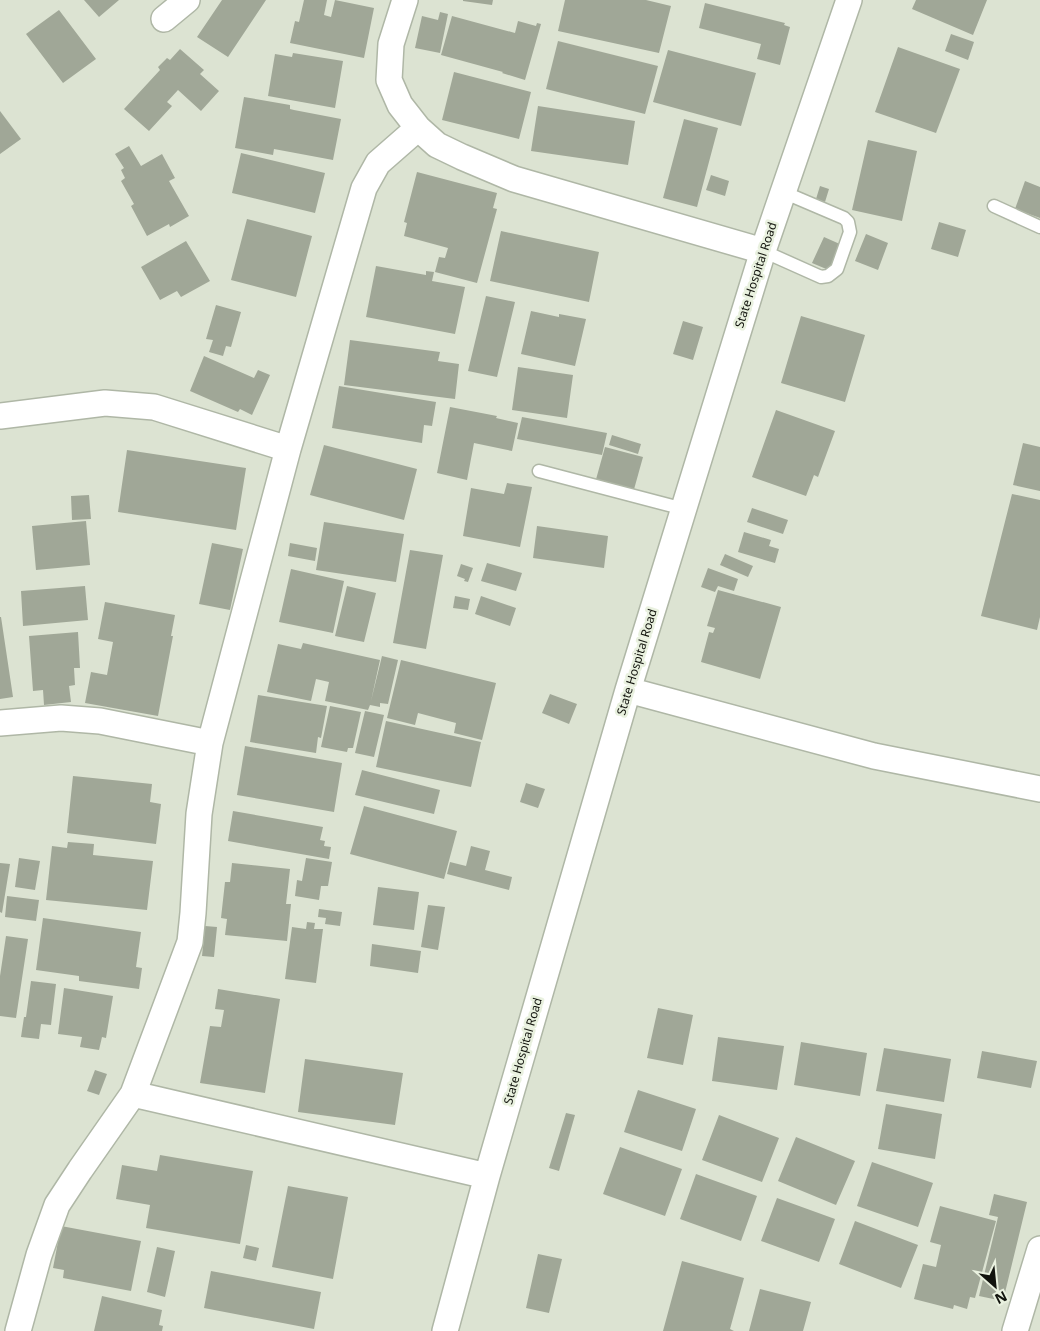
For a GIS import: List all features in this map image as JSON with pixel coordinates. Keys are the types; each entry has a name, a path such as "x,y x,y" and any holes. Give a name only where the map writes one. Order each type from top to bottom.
{"street":[{"path":"164,19 187,0"},
{"path":"405,0 391,44 389,80 400,105 418,128 438,145 462,158 514,179 763,251"},
{"name":"State Hospital Road","path":"445,1331 487,1176 628,690 763,251 849,0"},
{"path":"18,1331 39,1255 58,1206 80,1170 133,1094 190,942 199,814 210,743 288,449 364,188 378,163 418,128"},
{"path":"0,416 105,403 154,407 288,449"},
{"path":"628,690 874,756 1040,789"},
{"path":"0,722 61,718 100,721 210,743"},
{"path":"133,1094 487,1176"},
{"path":"1016,1331 1040,1249"}],"lane":[{"path":"763,251 821,278 828,276 836,269 850,232 848,222 844,218 783,192"},
{"path":"994,206 1040,227"},
{"path":"539,471 684,509"}],"building":[{"path":"84,0 119,0 99,17"},
{"path":"222,0 266,0 228,57 197,37"},
{"path":"304,0 327,0 324,15 331,17 335,0 374,8 364,58 290,43 295,21 299,22"},
{"path":"463,0 493,0 492,5"},
{"path":"565,0 646,0 671,6 659,53 558,31"},
{"path":"916,0 987,0 973,35 912,9"},
{"path":"705,3 785,23 784,25 790,27 780,65 757,59 761,44 699,28"},
{"path":"59,10 96,59 63,83 26,34"},
{"path":"440,12 448,14 440,53 415,48 422,16 438,20"},
{"path":"452,16 515,33 518,21 536,26 537,23 541,24 525,80 441,55"},
{"path":"951,34 974,42 968,60 945,51"},
{"path":"558,41 658,66 645,114 546,89"},
{"path":"898,47 960,69 936,133 875,112"},
{"path":"180,49 204,70 200,74 219,91 201,111 178,90 167,102 172,106 149,131 124,109 160,70 158,67 167,58 170,60"},
{"path":"668,50 756,73 741,126 653,102"},
{"path":"293,53 343,61 335,108 268,96 275,54 292,57"},
{"path":"454,72 531,92 519,139 442,120"},
{"path":"244,97 290,105 290,109 341,119 333,160 274,149 273,155 235,148"},
{"path":"538,106 635,121 628,165 531,151"},
{"path":"0,111 21,139 0,154"},
{"path":"684,119 718,128 697,207 663,198"},
{"path":"868,140 917,151 902,221 852,210"},
{"path":"129,146 141,166 162,154 175,178 169,181 189,216 170,227 169,224 147,236 131,206 134,204 121,181 125,178 121,170 124,168 115,154"},
{"path":"241,153 325,173 315,213 232,193"},
{"path":"417,172 497,193 493,208 497,209 477,283 435,272 439,257 445,258 448,248 404,236 407,223 404,222"},
{"path":"711,175 729,181 725,196 706,190"},
{"path":"1025,181 1040,187 1040,218 1015,209"},
{"path":"820,186 829,189 825,202 816,199"},
{"path":"247,219 312,236 296,297 231,280"},
{"path":"939,222 966,230 958,257 931,249"},
{"path":"501,231 599,252 589,302 490,281"},
{"path":"866,234 888,243 878,270 855,261"},
{"path":"824,237 842,245 831,271 812,263"},
{"path":"186,241 210,281 181,297 177,291 160,300 141,267"},
{"path":"376,266 426,275 426,271 434,272 432,281 465,287 455,334 366,317"},
{"path":"486,296 515,302 497,377 468,371"},
{"path":"216,305 241,312 231,347 226,346 223,356 209,352 213,340 206,339"},
{"path":"531,311 559,317 559,314 586,319 575,366 521,354"},
{"path":"801,316 865,335 845,402 781,383"},
{"path":"683,321 703,327 693,360 673,354"},
{"path":"350,340 440,352 438,361 459,364 455,399 344,385"},
{"path":"204,356 254,378 258,370 270,375 252,415 240,409 238,412 190,391"},
{"path":"518,367 573,375 567,418 512,410"},
{"path":"339,386 436,402 432,426 424,425 422,443 332,428"},
{"path":"450,407 497,416 496,418 518,423 512,451 474,443 467,480 437,473"},
{"path":"776,410 835,431 818,477 814,475 806,496 752,477"},
{"path":"522,417 607,433 602,455 517,439"},
{"path":"612,435 641,444 638,454 609,445"},
{"path":"1023,443 1040,447 1040,491 1013,485"},
{"path":"324,445 417,469 404,520 310,495"},
{"path":"605,447 643,457 633,493 595,483"},
{"path":"127,450 246,468 236,530 118,512"},
{"path":"507,483 532,487 520,547 463,536 471,488 504,494"},
{"path":"1012,494 1040,500 1040,617 1037,630 981,616"},
{"path":"89,495 91,519 72,520 71,496"},
{"path":"752,508 788,520 783,534 747,522"},
{"path":"86,521 90,565 36,570 32,526"},
{"path":"324,522 404,534 396,582 316,570"},
{"path":"537,526 608,536 604,568 533,558"},
{"path":"744,532 771,540 769,546 779,549 775,563 738,552"},
{"path":"212,543 243,549 230,610 199,604"},
{"path":"290,543 317,548 315,561 288,556"},
{"path":"410,550 443,555 426,649 393,643"},
{"path":"725,554 753,566 748,577 720,565"},
{"path":"487,563 522,573 516,591 481,581"},
{"path":"461,564 473,568 468,582 457,576"},
{"path":"708,568 738,579 734,591 718,586 715,592 701,587"},
{"path":"291,569 344,581 333,633 279,622"},
{"path":"85,586 88,620 23,626 21,591"},
{"path":"347,586 376,593 364,642 335,636"},
{"path":"718,590 781,607 760,679 701,662 709,632 713,633 715,628 707,626"},
{"path":"455,596 470,599 468,610 453,608"},
{"path":"481,596 516,608 510,626 475,614"},
{"path":"105,602 175,615 171,636 173,636 158,716 85,703 91,672 107,675 113,642 98,639"},
{"path":"0,617 13,697 0,699"},
{"path":"78,632 80,668 74,668 75,685 69,686 71,702 44,705 43,690 33,691 29,636"},
{"path":"303,643 380,660 371,701 382,656 398,660 388,704 380,703 380,707 370,705 368,710 325,701 329,682 316,679 311,701 267,692 278,644 301,649"},
{"path":"401,660 496,683 482,740 454,733 456,723 418,713 415,725 387,718"},
{"path":"550,694 577,704 569,724 542,713"},
{"path":"258,695 327,706 321,738 318,737 316,753 250,742"},
{"path":"330,706 361,712 353,748 348,748 347,752 321,747"},
{"path":"365,711 384,715 374,757 355,753"},
{"path":"386,721 481,742 471,787 376,767"},
{"path":"245,746 342,763 334,812 237,795"},
{"path":"362,770 440,790 434,814 355,795"},
{"path":"73,776 152,784 150,802 161,804 156,844 67,833"},
{"path":"526,783 545,789 538,808 520,802"},
{"path":"364,806 457,831 444,879 350,854"},
{"path":"233,811 323,827 320,840 325,841 324,846 331,847 329,859 228,841"},
{"path":"68,842 94,844 93,855 153,861 147,910 46,900 52,846 67,848"},
{"path":"471,846 490,851 485,870 512,877 509,890 447,874 450,862 466,866"},
{"path":"19,858 40,861 35,890 15,887"},
{"path":"306,858 332,862 328,886 321,886 319,900 295,896 297,880 302,881"},
{"path":"0,863 10,864 2,913 0,912"},
{"path":"232,863 290,869 286,904 291,904 287,941 225,935 227,919 221,918 225,882 230,882"},
{"path":"378,887 419,892 414,930 373,925"},
{"path":"7,896 39,900 36,921 5,917"},
{"path":"428,905 445,907 438,950 421,947"},
{"path":"319,909 342,912 340,926 325,924 326,918 318,917"},
{"path":"43,918 141,932 136,967 142,968 139,989 79,981 79,976 36,970"},
{"path":"307,922 315,923 314,929 323,929 316,983 285,979 292,927 306,929"},
{"path":"205,926 217,927 214,957 202,956"},
{"path":"6,936 28,939 16,1018 0,1016 0,976"},
{"path":"372,944 421,951 418,973 370,966"},
{"path":"31,981 56,984 51,1025 41,1024 39,1039 21,1037"},
{"path":"64,988 113,996 106,1038 102,1037 99,1050 80,1047 82,1037 58,1034"},
{"path":"218,989 280,999 265,1093 200,1083 210,1026 221,1027 224,1010 215,1009"},
{"path":"658,1008 693,1015 683,1065 647,1058"},
{"path":"718,1037 784,1046 777,1090 712,1081"},
{"path":"801,1042 867,1053 860,1096 794,1085"},
{"path":"884,1048 951,1059 944,1102 876,1091"},
{"path":"982,1051 1037,1061 1031,1088 977,1078"},
{"path":"305,1059 403,1073 395,1125 298,1112"},
{"path":"95,1070 107,1074 99,1095 87,1091"},
{"path":"638,1090 696,1109 682,1151 624,1132"},
{"path":"886,1104 942,1114 935,1159 878,1149"},
{"path":"566,1113 575,1115 559,1171 549,1168"},
{"path":"719,1115 779,1138 762,1182 702,1160"},
{"path":"796,1137 855,1161 836,1205 778,1181"},
{"path":"620,1147 682,1169 665,1216 603,1194"},
{"path":"160,1155 253,1171 240,1244 146,1228 150,1205 116,1199 122,1165 157,1171"},
{"path":"872,1162 933,1183 918,1227 857,1206"},
{"path":"696,1174 757,1196 741,1241 680,1219"},
{"path":"288,1186 348,1197 333,1279 272,1267"},
{"path":"994,1194 1027,1202 1003,1301 979,1296 998,1217 989,1215"},
{"path":"777,1198 835,1219 819,1262 761,1241"},
{"path":"940,1206 996,1221 975,1298 970,1297 967,1309 954,1305 953,1309 914,1299 923,1264 936,1267 941,1245 930,1242"},
{"path":"855,1221 918,1245 901,1288 839,1264"},
{"path":"61,1226 141,1241 131,1291 63,1278 64,1270 53,1268"},
{"path":"246,1245 259,1248 256,1261 243,1258"},
{"path":"157,1247 175,1251 165,1297 147,1292"},
{"path":"538,1254 562,1259 549,1313 526,1308"},
{"path":"682,1261 744,1278 730,1329 734,1331 663,1331"},
{"path":"211,1271 321,1292 314,1329 204,1308"},
{"path":"760,1289 811,1302 803,1331 749,1331"},
{"path":"102,1296 162,1310 159,1325 163,1326 162,1331 94,1331"}]}
